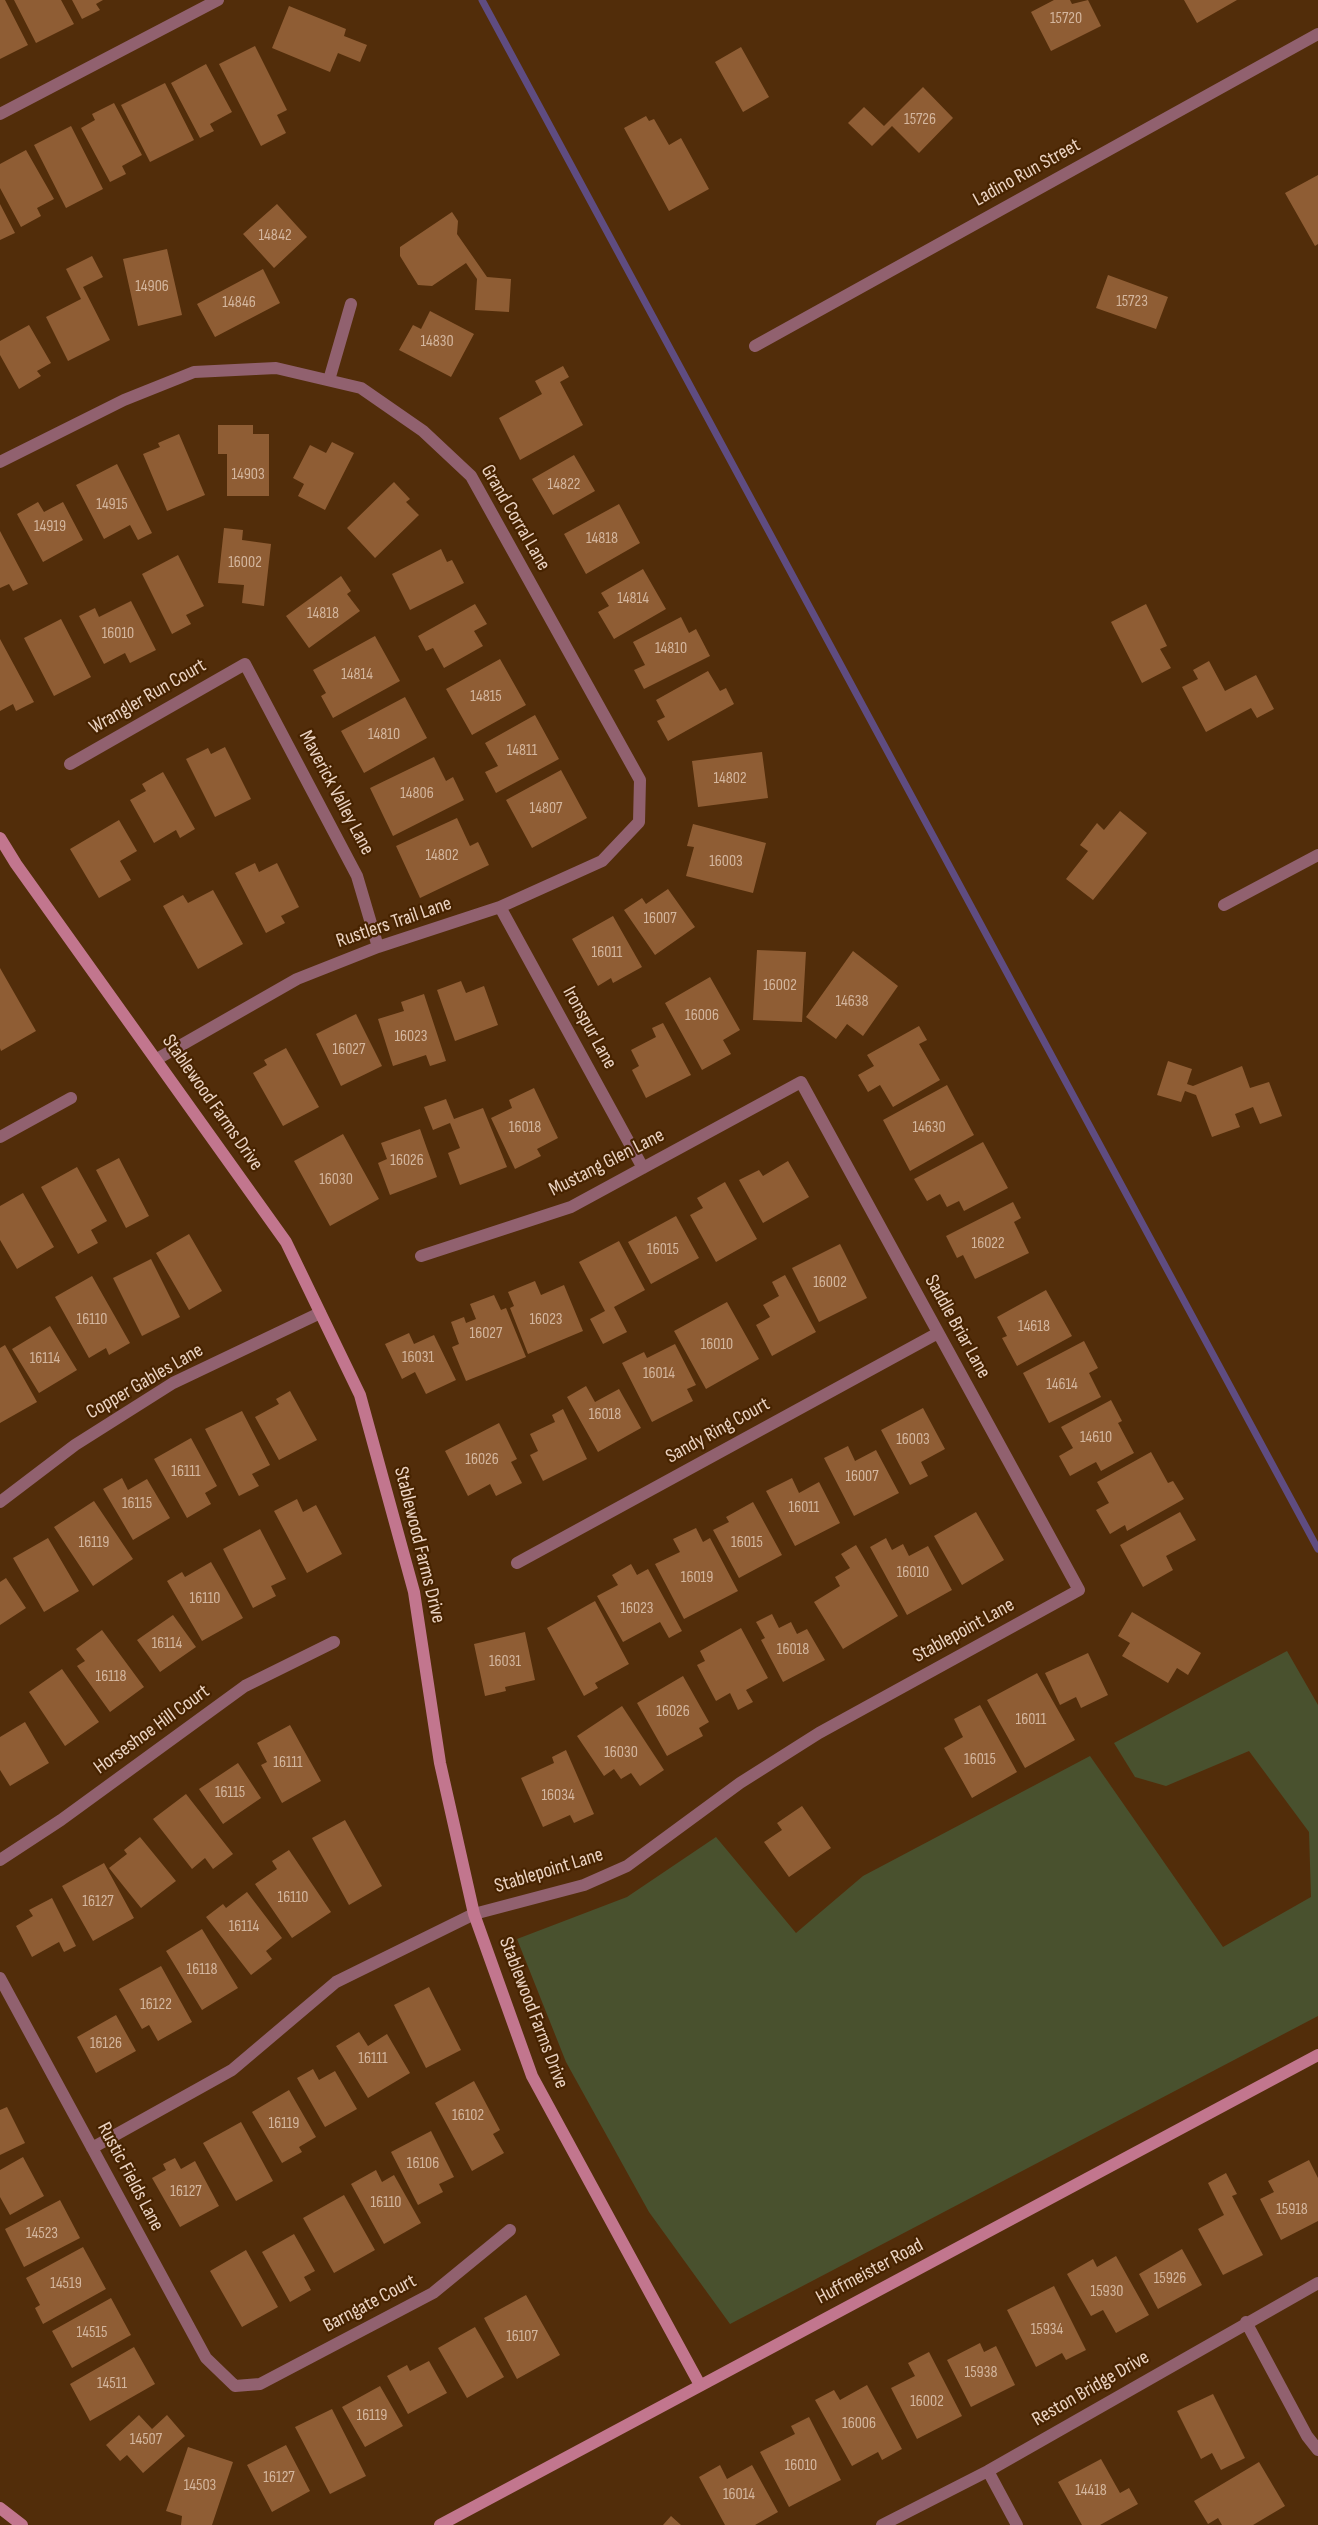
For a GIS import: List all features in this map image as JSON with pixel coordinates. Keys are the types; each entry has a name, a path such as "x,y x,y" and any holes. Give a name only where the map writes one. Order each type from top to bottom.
{"street":[{"path":"0,114 218,0"},
{"name":"Ladino Run Street","path":"755,346 1318,34"},
{"path":"329,380 351,304"},
{"name":"Grand Corral Lane","path":"0,462 124,400 194,372 276,368 361,388 423,431 471,476 640,780 639,822"},
{"name":"Wrangler Run Court","path":"70,764 245,664"},
{"name":"Maverick Valley Lane","path":"245,664 357,876 378,947"},
{"name":"Rustlers Trail Lane","path":"157,1059 297,979 378,947 500,907 602,861 639,822"},
{"name":"Stablewood Farms Drive","path":"0,838 16,864 286,1242 360,1395 414,1592 440,1763 474,1914 532,2076 700,2385"},
{"path":"1224,905 1318,855"},
{"name":"Ironspur Lane","path":"500,907 643,1168"},
{"name":"Mustang Glen Lane","path":"421,1256 571,1207 801,1082"},
{"name":"Saddle Briar Lane","path":"801,1082 1079,1590"},
{"path":"0,1137 71,1098"},
{"name":"Copper Gables Lane","path":"4,1498 75,1445 173,1383 320,1313"},
{"name":"Sandy Ring Court","path":"517,1563 938,1333"},
{"path":"0,1485 4,1498"},
{"name":"Stablepoint Lane","path":"92,2148 232,2070 336,1982 474,1914 584,1885 627,1866 740,1783 819,1733 1079,1590"},
{"name":"Horseshoe Hill Court","path":"0,1860 61,1820 245,1686 334,1642"},
{"name":"Rustic Fields Lane","path":"0,1977 206,2358 235,2386"},
{"name":"Huffmeister Road","path":"440,2525 1318,2055"},
{"name":"Barngate Court","path":"235,2386 260,2384 433,2293 510,2230"},
{"name":"Reston Bridge Drive","path":"882,2525 988,2471 1318,2283"},
{"path":"1246,2322 1307,2436 1318,2450"},
{"path":"988,2471 1017,2525"},
{"path":"0,2508 22,2525"}],"green space":[{"path":"1287,1651 1318,1705 1318,2016 730,2324 649,2212 566,2062 517,1939 627,1897 716,1837 796,1933 863,1876 1090,1756 1223,1947 1311,1897 1309,1832 1249,1751 1166,1786 1135,1777 1114,1743"}],"building":[{"path":"0,0 5,0 28,45 0,59"},
{"path":"14,0 61,0 74,24 36,43"},
{"path":"72,0 103,0 96,4 100,10 82,19"},
{"path":"1054,0 1070,0 1072,4 1088,0 1101,26 1051,51 1031,12"},
{"path":"1184,0 1237,0 1197,23"},
{"path":"289,6 346,29 344,36 367,45 360,62 338,53 330,72 272,48"},
{"path":"255,46 287,110 277,115 286,133 261,146 219,64"},
{"path":"741,47 769,97 743,112 715,62"},
{"path":"206,64 232,112 210,124 214,131 200,138 171,83"},
{"path":"165,83 194,140 150,162 121,105"},
{"path":"923,87 953,118 919,153 892,126 872,146 848,123 864,107 884,126"},
{"path":"114,103 142,155 122,166 126,174 110,182 81,128 95,120 92,114"},
{"path":"646,116 649,121 654,119 669,145 681,138 709,189 669,211 624,128"},
{"path":"71,126 103,189 66,208 34,145"},
{"path":"26,150 54,199 37,208 41,216 21,227 0,188 0,164"},
{"path":"1318,175 1318,244 1315,246 1285,193"},
{"path":"0,204 15,233 0,240"},
{"path":"277,204 307,237 274,268 243,234"},
{"path":"452,212 458,221 457,234 487,277 511,279 509,312 475,310 477,279 466,263 432,286 418,285 400,256 400,247"},
{"path":"167,249 182,315 138,326 123,259"},
{"path":"92,256 103,277 83,287 110,340 68,361 46,317 81,299 66,269"},
{"path":"263,269 280,303 215,337 197,304"},
{"path":"1108,275 1168,297 1156,329 1096,308"},
{"path":"430,311 474,334 451,377 399,350 413,325 421,329"},
{"path":"29,325 51,363 37,371 41,376 19,389 0,355 0,341"},
{"path":"563,366 569,377 560,382 583,425 520,460 499,418 542,394 535,381"},
{"path":"218,425 253,425 253,434 269,434 269,496 227,496 227,454 218,454"},
{"path":"179,434 205,495 167,511 143,454 160,447 158,443"},
{"path":"332,442 354,453 325,510 298,496 304,484 293,478 310,445 326,453"},
{"path":"574,455 595,491 553,515 532,479"},
{"path":"117,464 152,533 138,540 130,525 104,539 76,485"},
{"path":"394,482 410,499 406,502 419,515 375,558 347,528"},
{"path":"38,502 44,512 63,502 83,540 43,562 17,514"},
{"path":"619,504 640,543 586,574 564,534"},
{"path":"224,528 243,530 242,540 271,544 264,606 242,603 244,585 218,583"},
{"path":"0,531 28,584 13,591 9,584 0,588"},
{"path":"441,549 447,562 452,560 464,583 410,610 392,574"},
{"path":"178,555 204,606 186,615 191,624 172,634 142,574"},
{"path":"643,569 666,609 614,639 598,612 609,606 601,593"},
{"path":"341,576 351,591 347,594 360,611 309,648 286,616"},
{"path":"131,601 156,650 130,663 125,653 104,664 79,616 95,608 99,617"},
{"path":"475,604 487,624 474,631 483,646 444,668 433,648 426,651 418,636"},
{"path":"1146,604 1167,646 1160,649 1171,668 1142,683 1111,622"},
{"path":"681,617 689,633 696,629 710,656 644,689 634,670 645,665 633,642"},
{"path":"61,619 91,677 54,696 24,638"},
{"path":"375,636 400,681 333,718 321,696 326,693 313,670"},
{"path":"0,639 34,702 16,711 13,704 0,711"},
{"path":"500,659 526,705 472,735 446,689"},
{"path":"1209,661 1225,691 1256,675 1274,709 1257,718 1251,708 1206,732 1182,687 1198,679 1193,670"},
{"path":"708,671 720,691 726,688 734,704 668,741 657,721 665,717 656,700"},
{"path":"405,697 427,738 364,773 341,731"},
{"path":"535,715 559,759 496,793 485,772 498,766 485,743"},
{"path":"225,747 251,799 215,817 186,759 208,748 211,754"},
{"path":"762,752 768,798 698,807 692,761"},
{"path":"434,757 446,781 453,777 464,800 393,836 370,788"},
{"path":"561,770 587,818 532,848 506,800"},
{"path":"163,772 195,829 180,838 176,830 154,843 130,800 146,791 142,784"},
{"path":"1120,811 1147,833 1093,900 1066,879 1088,851 1080,845 1097,823 1104,830"},
{"path":"457,818 470,846 478,842 489,865 420,898 396,846"},
{"path":"119,820 137,851 120,861 131,880 99,898 70,849"},
{"path":"693,824 766,843 753,893 686,876 694,847 687,846"},
{"path":"255,863 259,872 277,863 299,907 281,916 285,923 266,933 235,873"},
{"path":"668,889 695,927 655,955 624,910 642,898 646,904"},
{"path":"213,890 243,944 198,969 163,906 183,895 188,903"},
{"path":"613,916 642,967 613,983 611,978 598,986 572,939"},
{"path":"757,950 806,952 802,1022 753,1020"},
{"path":"853,951 898,986 863,1036 847,1024 836,1039 806,1017"},
{"path":"0,968 36,1031 1,1051 0,1048"},
{"path":"710,977 740,1030 723,1040 731,1054 702,1070 665,1003"},
{"path":"461,981 466,993 484,986 498,1025 455,1041 437,990"},
{"path":"424,994 446,1061 430,1066 426,1055 393,1066 378,1019 404,1011 401,1002"},
{"path":"356,1014 382,1066 341,1086 316,1034"},
{"path":"663,1023 691,1075 646,1098 632,1070 639,1066 631,1050 656,1037 652,1028"},
{"path":"919,1026 927,1040 919,1044 940,1080 893,1107 880,1085 868,1092 858,1075 874,1066 867,1055"},
{"path":"286,1048 319,1107 283,1126 253,1073 267,1065 264,1060"},
{"path":"1168,1061 1192,1069 1187,1084 1193,1086 1242,1066 1250,1088 1269,1082 1282,1116 1260,1124 1253,1107 1235,1114 1240,1127 1212,1137 1196,1095 1185,1091 1181,1102 1157,1095"},
{"path":"947,1085 974,1135 910,1171 883,1120"},
{"path":"534,1088 558,1138 537,1149 541,1156 515,1169 491,1118 512,1108 509,1100"},
{"path":"446,1099 454,1119 483,1108 507,1167 460,1185 448,1153 460,1148 450,1123 433,1130 424,1107"},
{"path":"420,1129 437,1177 390,1195 378,1163 387,1159 381,1143"},
{"path":"343,1134 379,1199 330,1226 294,1161"},
{"path":"983,1142 1008,1188 964,1211 959,1201 947,1207 940,1194 927,1201 914,1179"},
{"path":"119,1158 149,1216 126,1228 96,1170"},
{"path":"788,1161 809,1197 763,1223 739,1180 759,1170 763,1176"},
{"path":"77,1167 107,1221 91,1230 98,1243 78,1254 41,1187"},
{"path":"725,1182 757,1239 716,1262 690,1215 703,1208 697,1198"},
{"path":"23,1193 54,1247 17,1269 0,1240 0,1206"},
{"path":"1013,1202 1021,1218 1014,1222 1029,1253 975,1279 963,1255 957,1258 946,1236"},
{"path":"676,1216 699,1258 651,1284 628,1242"},
{"path":"189,1234 222,1291 189,1310 156,1253"},
{"path":"619,1241 645,1290 614,1307 627,1332 603,1344 590,1319 605,1311 579,1262"},
{"path":"840,1244 867,1298 819,1322 792,1268"},
{"path":"151,1259 180,1317 142,1336 113,1278"},
{"path":"785,1275 816,1332 772,1356 756,1325 770,1317 763,1305 779,1296 772,1282"},
{"path":"92,1276 130,1343 109,1355 106,1348 89,1358 55,1297"},
{"path":"535,1281 541,1295 564,1285 583,1331 528,1354 510,1308 514,1306 508,1292"},
{"path":"1046,1290 1072,1336 1017,1366 1002,1338 1007,1336 997,1317"},
{"path":"494,1295 501,1310 506,1308 526,1357 466,1381 452,1347 459,1344 451,1322 464,1317 466,1323 476,1319 470,1304"},
{"path":"727,1302 759,1359 706,1389 674,1331"},
{"path":"50,1326 77,1370 39,1393 12,1349"},
{"path":"409,1333 414,1344 434,1335 456,1380 426,1394 415,1372 402,1379 385,1344"},
{"path":"1084,1341 1098,1368 1089,1373 1101,1397 1049,1423 1023,1373"},
{"path":"675,1344 696,1385 687,1389 693,1401 652,1422 622,1363 644,1352 647,1358"},
{"path":"5,1345 37,1402 0,1423 0,1348"},
{"path":"586,1386 595,1402 619,1389 641,1428 598,1452 567,1397"},
{"path":"290,1391 317,1440 279,1460 255,1417 279,1404 276,1399"},
{"path":"1111,1400 1122,1421 1118,1423 1134,1453 1101,1471 1096,1462 1070,1476 1059,1456 1073,1448 1061,1427"},
{"path":"923,1408 945,1449 921,1462 928,1476 910,1485 881,1430"},
{"path":"563,1409 587,1459 543,1481 530,1455 538,1451 530,1434 555,1422 552,1415"},
{"path":"242,1411 270,1465 252,1474 259,1486 239,1496 205,1429"},
{"path":"499,1423 517,1459 511,1462 522,1483 496,1496 490,1484 468,1496 445,1451"},
{"path":"191,1438 217,1486 205,1493 211,1504 187,1518 154,1459"},
{"path":"848,1446 855,1461 876,1450 899,1493 854,1516 824,1458"},
{"path":"1151,1452 1168,1483 1173,1481 1184,1499 1127,1531 1125,1525 1110,1534 1096,1510 1109,1503 1097,1482"},
{"path":"122,1478 128,1490 147,1479 170,1518 133,1540 103,1489"},
{"path":"792,1478 799,1493 819,1482 840,1523 795,1546 766,1491"},
{"path":"297,1499 303,1512 316,1505 342,1554 307,1573 274,1511"},
{"path":"94,1501 133,1559 93,1586 54,1527"},
{"path":"753,1502 782,1555 739,1578 713,1530 729,1522 726,1517"},
{"path":"976,1512 1004,1560 962,1585 934,1536"},
{"path":"1180,1512 1196,1540 1166,1556 1173,1570 1143,1587 1120,1545"},
{"path":"696,1528 703,1542 710,1538 738,1591 684,1619 655,1564 680,1552 673,1539"},
{"path":"260,1529 286,1579 271,1586 276,1596 253,1608 223,1549"},
{"path":"48,1538 79,1591 44,1612 13,1558"},
{"path":"886,1538 892,1550 903,1544 909,1556 928,1546 952,1590 907,1615 870,1547"},
{"path":"856,1545 898,1616 843,1649 814,1602 840,1586 835,1577 850,1568 841,1554"},
{"path":"211,1562 243,1618 202,1641 167,1581 182,1572 185,1577"},
{"path":"631,1564 637,1575 648,1569 682,1631 669,1638 660,1622 623,1642 597,1596 618,1585 612,1575"},
{"path":"6,1578 26,1608 0,1625 0,1582"},
{"path":"595,1601 629,1664 595,1683 598,1688 584,1696 547,1628"},
{"path":"1132,1612 1201,1653 1188,1675 1177,1668 1168,1683 1122,1656 1130,1643 1118,1636"},
{"path":"772,1614 779,1628 791,1622 797,1634 807,1629 825,1660 783,1682 761,1640 765,1638 756,1622"},
{"path":"173,1615 196,1647 160,1672 137,1640"},
{"path":"741,1628 768,1678 746,1690 753,1702 738,1710 730,1693 716,1701 697,1665 705,1661 700,1651"},
{"path":"102,1630 144,1687 110,1712 77,1666 85,1661 76,1649"},
{"path":"525,1632 535,1680 505,1687 506,1691 485,1696 474,1644"},
{"path":"1088,1653 1108,1695 1081,1708 1076,1697 1060,1705 1045,1673"},
{"path":"62,1669 99,1722 65,1746 29,1692"},
{"path":"1037,1673 1075,1740 1025,1768 987,1700"},
{"path":"683,1676 709,1722 699,1728 703,1736 667,1756 637,1703"},
{"path":"980,1705 1017,1772 972,1798 944,1748 963,1737 954,1719"},
{"path":"622,1706 664,1770 640,1786 631,1773 621,1779 614,1769 604,1776 577,1736"},
{"path":"25,1722 49,1763 10,1786 0,1770 0,1737"},
{"path":"290,1725 321,1781 282,1803 261,1765 267,1762 257,1743"},
{"path":"566,1750 594,1814 574,1823 570,1815 543,1827 521,1778 554,1763 552,1757"},
{"path":"238,1763 261,1798 223,1824 199,1789"},
{"path":"186,1794 233,1854 213,1869 205,1858 192,1869 153,1819"},
{"path":"802,1806 831,1848 789,1877 764,1842 782,1830 777,1823"},
{"path":"345,1820 382,1886 349,1905 312,1838"},
{"path":"140,1837 176,1881 141,1908 109,1868 127,1854 124,1850"},
{"path":"289,1850 331,1912 292,1938 255,1884 277,1869 272,1861"},
{"path":"104,1863 134,1918 93,1941 62,1886"},
{"path":"247,1892 282,1938 266,1951 272,1959 251,1975 206,1917 223,1904 226,1908"},
{"path":"52,1898 76,1946 64,1952 59,1942 32,1957 16,1926 33,1916 29,1910"},
{"path":"202,1929 238,1988 202,2010 166,1951"},
{"path":"161,1966 192,2022 158,2041 149,2025 142,2029 119,1989"},
{"path":"429,1987 461,2050 426,2068 394,2005"},
{"path":"116,2015 136,2051 96,2073 77,2037"},
{"path":"359,2032 368,2046 387,2034 410,2073 368,2098 336,2046"},
{"path":"313,2069 319,2080 335,2071 357,2109 325,2127 297,2078"},
{"path":"474,2081 500,2130 493,2134 504,2153 472,2171 435,2103"},
{"path":"289,2090 316,2137 299,2147 302,2152 282,2163 252,2112"},
{"path":"7,2107 25,2143 0,2155 0,2110"},
{"path":"241,2122 273,2181 236,2201 203,2143"},
{"path":"431,2131 454,2177 439,2184 443,2192 418,2205 391,2152"},
{"path":"23,2157 44,2196 10,2215 0,2197 0,2170"},
{"path":"175,2158 181,2169 195,2161 219,2206 180,2227 152,2178 166,2170 163,2164"},
{"path":"1309,2160 1318,2178 1318,2221 1281,2240 1260,2199 1274,2192 1268,2181"},
{"path":"376,2170 382,2182 394,2175 421,2223 384,2244 351,2184"},
{"path":"1226,2173 1237,2194 1232,2196 1263,2255 1223,2275 1198,2229 1224,2215 1208,2183"},
{"path":"344,2195 375,2250 334,2273 303,2218"},
{"path":"60,2200 80,2238 24,2267 5,2229"},
{"path":"294,2234 315,2271 304,2277 311,2290 290,2302 262,2252"},
{"path":"83,2247 106,2289 43,2324 35,2308 40,2305 26,2278"},
{"path":"1182,2249 1202,2285 1158,2309 1139,2274"},
{"path":"246,2250 278,2307 242,2327 210,2271"},
{"path":"1116,2256 1149,2315 1116,2333 1103,2310 1091,2316 1067,2274 1093,2259 1097,2267"},
{"path":"1054,2286 1086,2350 1066,2360 1062,2353 1036,2367 1007,2310"},
{"path":"526,2295 560,2355 517,2379 484,2318"},
{"path":"111,2298 131,2335 72,2368 52,2331"},
{"path":"475,2327 504,2377 467,2398 438,2348"},
{"path":"980,2343 984,2352 996,2346 1015,2385 971,2407 947,2360"},
{"path":"134,2347 155,2384 90,2421 70,2384"},
{"path":"929,2352 962,2416 917,2439 891,2388 915,2376 908,2363"},
{"path":"429,2361 447,2393 408,2414 387,2376 407,2365 410,2371"},
{"path":"867,2385 902,2449 882,2460 878,2452 852,2466 815,2400 834,2390 840,2400"},
{"path":"380,2386 403,2426 365,2447 342,2407"},
{"path":"1213,2394 1245,2458 1221,2470 1212,2453 1201,2459 1177,2411"},
{"path":"332,2409 366,2476 330,2494 295,2427"},
{"path":"139,2415 152,2429 167,2415 185,2436 143,2473 127,2455 120,2461 106,2445"},
{"path":"809,2417 841,2480 789,2507 760,2452 795,2434 791,2426"},
{"path":"286,2445 310,2491 272,2512 247,2465"},
{"path":"188,2447 233,2462 212,2525 181,2525 182,2516 166,2511"},
{"path":"1101,2459 1120,2493 1129,2488 1138,2504 1100,2525 1082,2525 1058,2482"},
{"path":"1259,2462 1285,2506 1253,2525 1222,2525 1218,2518 1208,2524 1194,2501"},
{"path":"720,2465 727,2479 752,2465 778,2512 755,2525 725,2525 699,2477"},
{"path":"671,2516 681,2525 663,2525"}],"waterway":[{"path":"482,0 1318,1549"}]}
